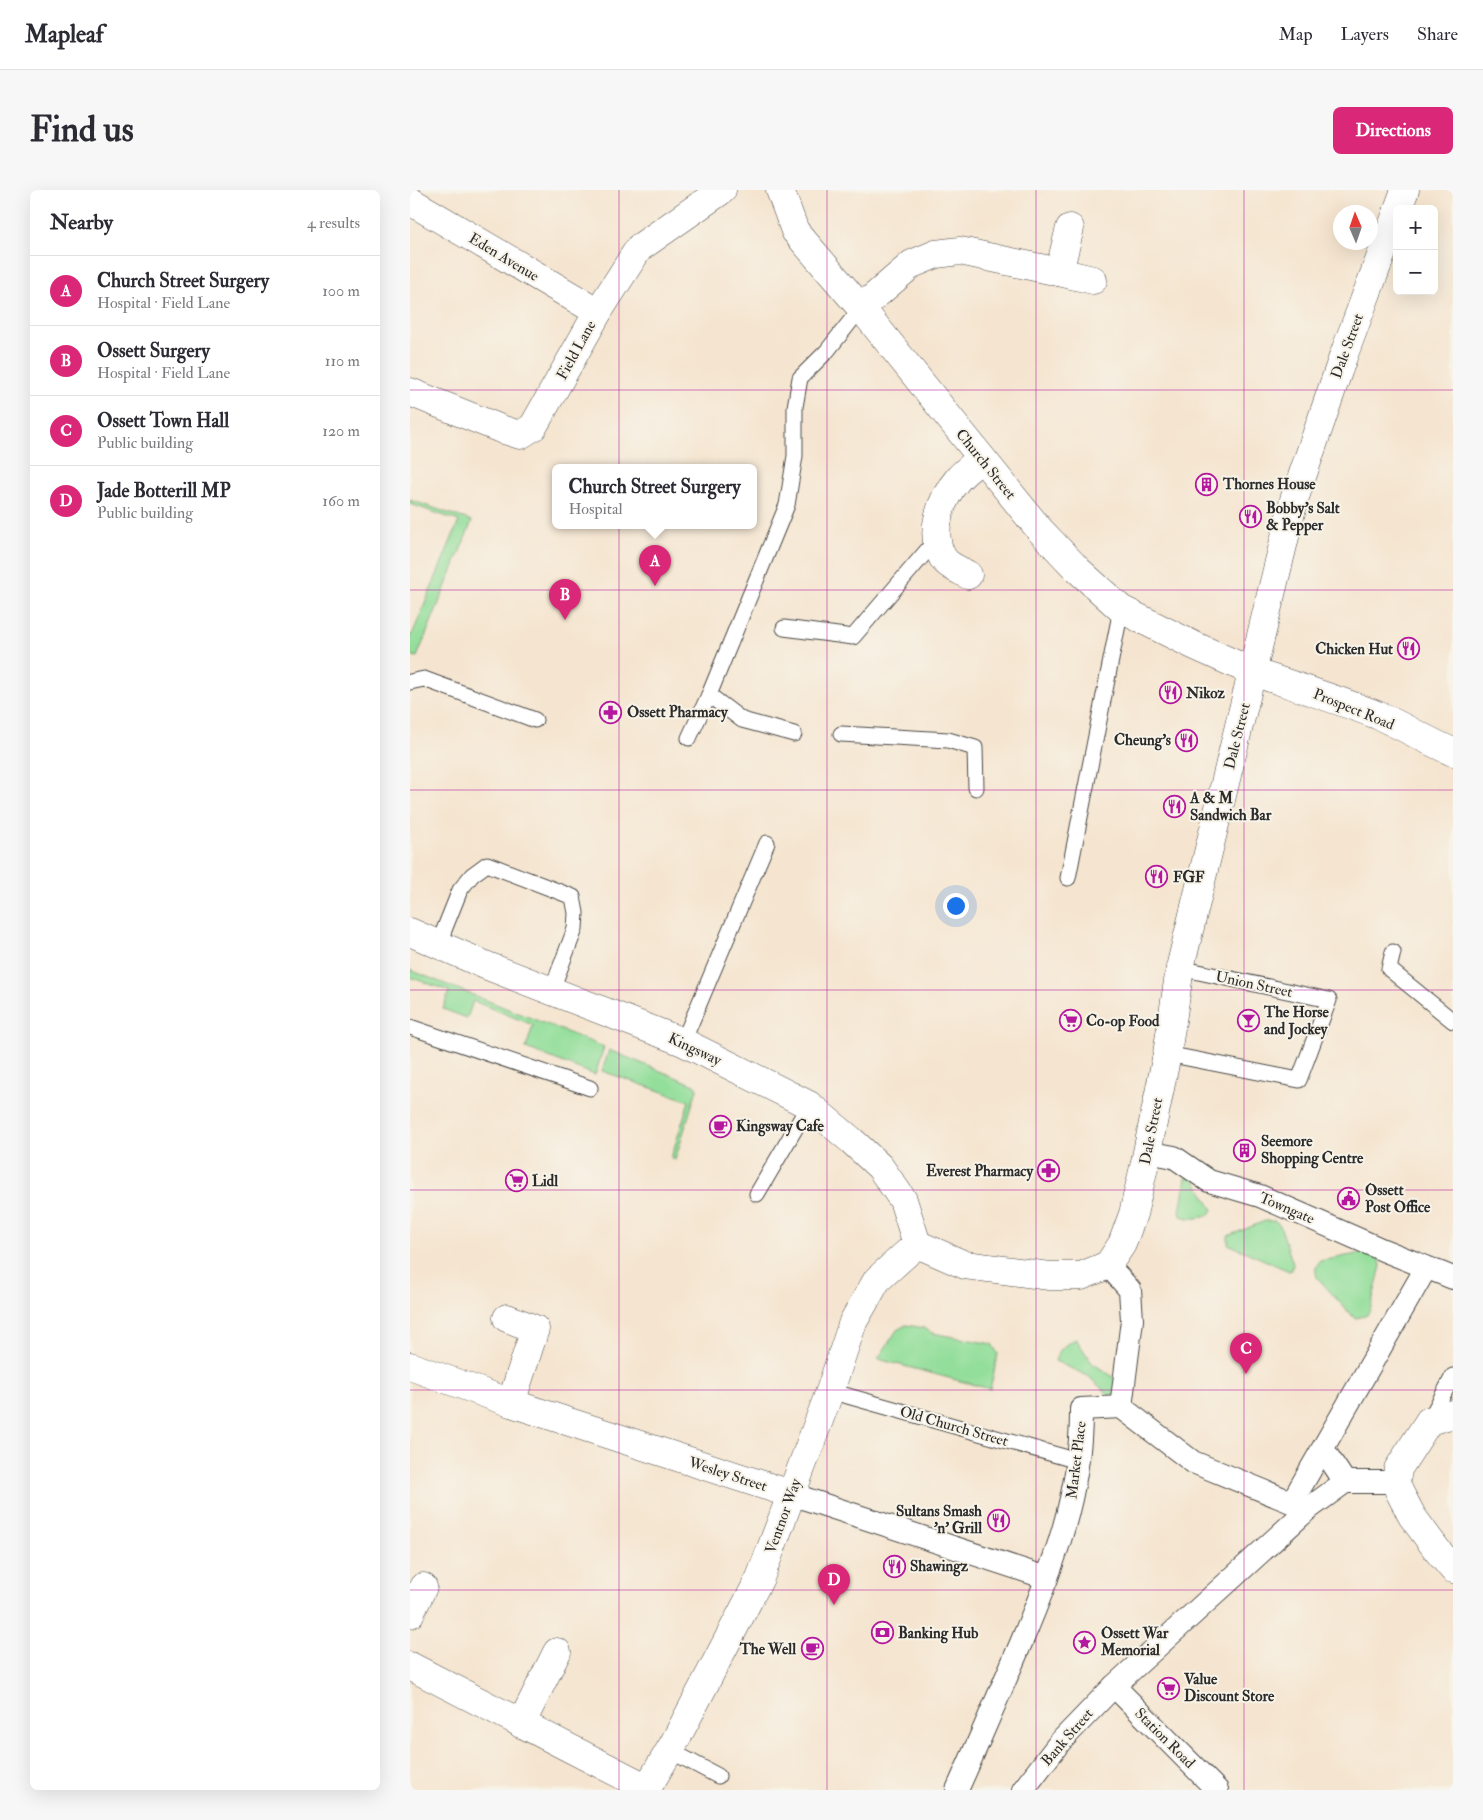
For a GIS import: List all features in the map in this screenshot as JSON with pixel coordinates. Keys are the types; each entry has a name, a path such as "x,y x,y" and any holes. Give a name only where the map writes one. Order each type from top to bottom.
{"street":[{"name":"Field Lane","path":"410,392 520,435 534,427 598,312 639,248 722,190"},
{"name":"Church Street","path":"780,190 795,231 861,308 1039,529 1077,569 1121,609 1252,672"},
{"path":"1399,205 1405,190"},
{"name":"Eden Avenue","path":"410,201 598,312"},
{"name":"Dale Street","path":"1108,1265 1122,1244 1133,1214 1167,1054 1180,968 1294,500 1343,357 1393,224"},
{"path":"1059,272 1070,228"},
{"path":"861,308 912,264 936,254 960,252 1092,280"},
{"path":"968,575 943,559 936,540 938,517 947,495 959,479 981,458"},
{"name":"Prospect Road","path":"1252,672 1314,692 1378,716 1453,752"},
{"name":"Kingsway","path":"410,932 552,992 683,1042 809,1105 880,1167 903,1200 917,1244"},
{"name":"Towngate","path":"1147,1152 1174,1157 1209,1181 1260,1196 1383,1250 1453,1278"},
{"path":"917,1244 965,1265 1050,1276 1081,1276 1108,1265 1130,1290 1132,1320 1121,1407 1193,1462 1300,1506"},
{"name":"Ventnor Way","path":"646,1789 669,1750 760,1578 830,1391 853,1322 877,1280 917,1244"},
{"path":"1300,1506 1323,1449 1426,1268"},
{"path":"507,1318 535,1329 511,1404"},
{"name":"Wesley Street","path":"410,1366 511,1404 1047,1578"},
{"name":"Market Place","path":"957,1790 1012,1665 1047,1578 1064,1529 1074,1492 1082,1438 1081,1409 1121,1407"},
{"path":"1441,1418 1398,1469 1396,1482 1412,1516 1453,1569"},
{"path":"1323,1449 1346,1482"},
{"path":"1114,1686 1300,1506 1346,1482 1396,1482"},
{"path":"410,1614 423,1587"},
{"path":"522,1724 557,1652"},
{"path":"410,1666 646,1789"},
{"name":"Bank Street","path":"1023,1790 1060,1742 1114,1686"},
{"name":"Station Road","path":"1114,1686 1217,1790"}],"lane":[{"path":"689,738 709,695 787,506 795,456 795,407 800,378 827,351 861,308"},
{"path":"784,628 853,637 936,540"},
{"path":"1068,878 1121,609"},
{"path":"410,682 424,680 535,720"},
{"path":"709,695 742,720 794,734"},
{"path":"841,734 948,740 975,748 976,788"},
{"path":"683,1042 767,843"},
{"path":"438,945 460,890 472,875 487,864 573,897 576,913 575,929 552,992"},
{"path":"1393,952 1389,970 1453,1021"},
{"name":"Union Street","path":"1167,1054 1298,1080 1329,1000 1180,968"},
{"path":"410,1027 590,1088"},
{"path":"757,1194 809,1105"},
{"path":"1441,1418 1453,1376"},
{"name":"Old Church Street","path":"830,1391 1078,1461"},
{"path":"669,1750 718,1776"}],"green space":[{"path":"410,500 472,521 417,657 410,655 410,635 412,635 459,521 410,504"},
{"path":"410,970 604,1047 595,1075 526,1048 533,1025 473,1001 467,1018 443,1009 449,991 410,977"},
{"path":"609,1050 695,1085 697,1089 675,1160 671,1158 689,1101 602,1071"},
{"path":"1193,1177 1213,1210 1204,1217 1181,1216 1180,1211 1186,1178"},
{"path":"1265,1221 1275,1221 1280,1225 1293,1264 1292,1270 1289,1271 1228,1244 1228,1236"},
{"path":"1367,1252 1380,1259 1381,1266 1370,1310 1367,1315 1357,1318 1351,1315 1317,1277 1316,1269 1320,1261"},
{"path":"906,1325 924,1328 932,1333 992,1344 998,1354 990,1389 878,1359 897,1330"},
{"path":"1076,1339 1092,1363 1112,1376 1120,1388 1111,1397 1088,1376 1055,1361 1063,1347"}],"place":[{"name":"Thornes House","path":"1207,484"},
{"name":"Bobby's Salt & Pepper","path":"1250,517"},
{"name":"Church Street Surgery","path":"655,586"},
{"name":"Ossett Surgery","path":"565,620"},
{"name":"Chicken Hut","path":"1409,649"},
{"name":"Nikoz","path":"1170,693"},
{"name":"Ossett Pharmacy","path":"611,712"},
{"name":"Cheung's","path":"1187,740"},
{"name":"A & M Sandwich Bar","path":"1174,807"},
{"name":"FGF","path":"1157,877"},
{"name":"Co-op Food","path":"1070,1021"},
{"name":"The Horse and Jockey","path":"1248,1021"},
{"name":"Kingsway Cafe","path":"720,1126"},
{"name":"Seemore Shopping Centre","path":"1245,1150"},
{"name":"Everest Pharmacy","path":"1049,1171"},
{"name":"Lidl","path":"516,1181"},
{"name":"Ossett Post Office","path":"1349,1199"},
{"name":"Ossett Town Hall","path":"1246,1374"},
{"name":"Sultans Smash 'n' Grill","path":"998,1520"},
{"name":"Shawingz","path":"894,1566"},
{"name":"Jade Botterill MP","path":"834,1605"},
{"name":"Banking Hub","path":"882,1633"},
{"name":"Ossett War Memorial","path":"1085,1642"},
{"name":"The Well","path":"812,1649"},
{"name":"Value Discount Store","path":"1168,1688"}]}
